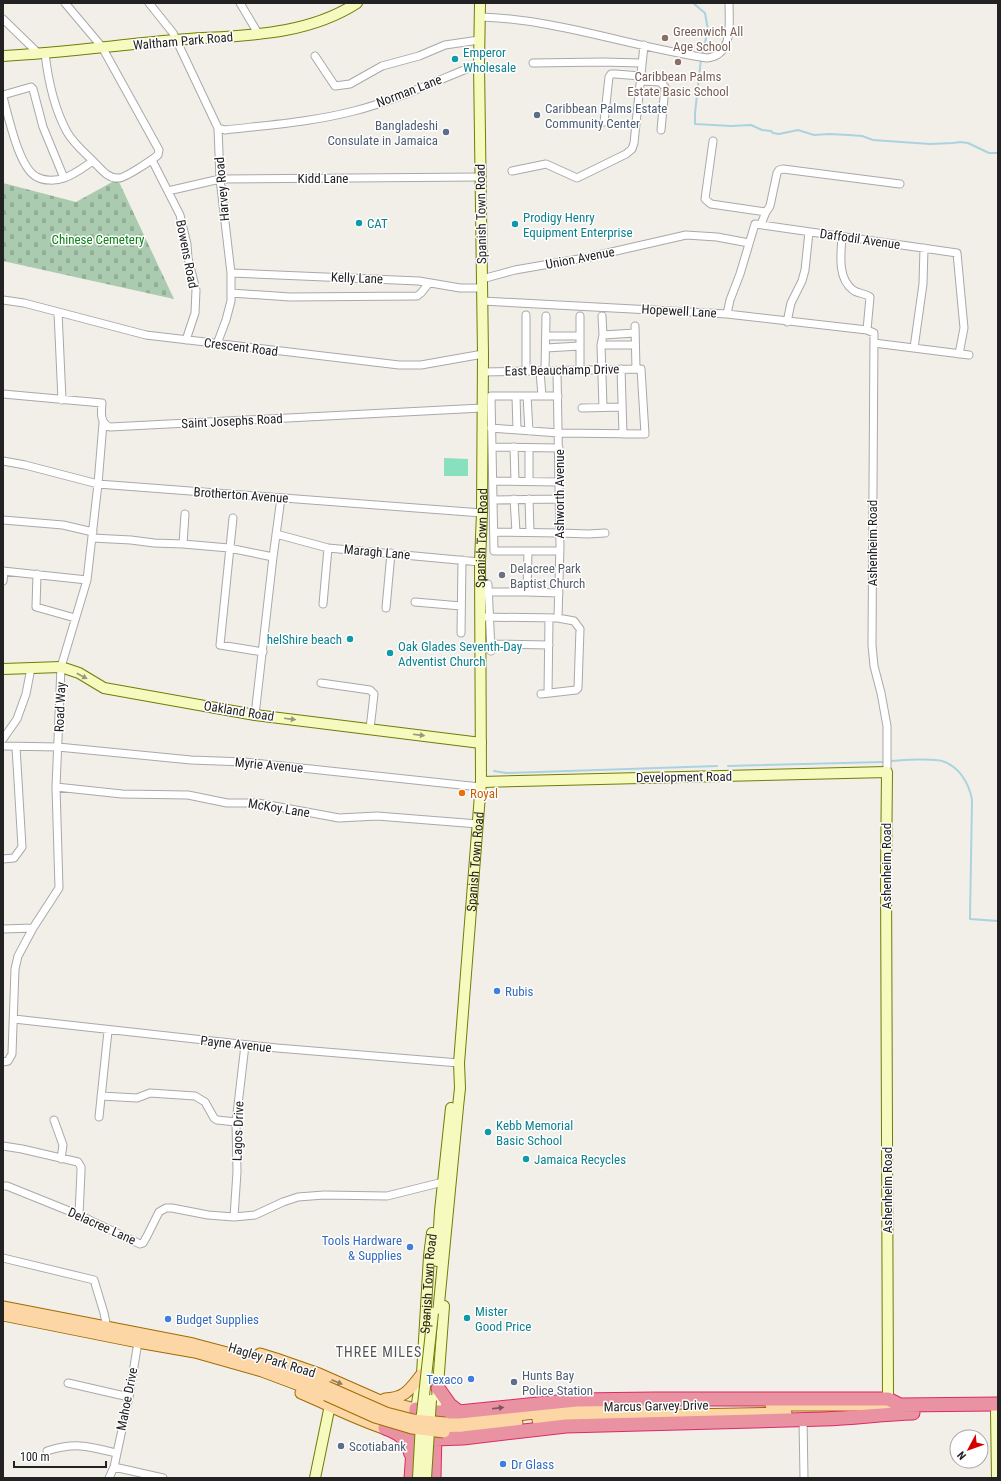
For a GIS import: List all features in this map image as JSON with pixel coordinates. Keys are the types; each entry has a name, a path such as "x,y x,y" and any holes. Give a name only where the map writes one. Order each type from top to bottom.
{"highway":[{"path":"438,1388 450,1405 459,1412"},
{"name":"Marcus Garvey Drive","path":"895,1409 888,1400 576,1400 459,1412 436,1412 414,1423 434,1439 464,1438 566,1426 858,1418 895,1409 997,1409"},
{"name":"Spanish Town Road","path":"434,1478 436,1412"},
{"name":"Spanish Town Road","path":"414,1423 414,1476"},
{"path":"384,1428 400,1435 408,1443 414,1476"},
{"path":"435,1465 438,1454 449,1441 464,1438"}],"main road":[{"name":"Waltham Park Road","path":"3,56 42,54 176,40 259,35 316,23 344,11 357,3"},
{"name":"Spanish Town Road","path":"414,1476 447,1226 460,1088 459,1068 481,784 485,617 480,562 482,513 483,354 479,64 480,3"},
{"name":"Oakland Road","path":"3,669 61,667 79,673 104,688 255,715 481,743"},
{"name":"Development Road","path":"481,784 887,772"},
{"name":"Ashenheim Road","path":"887,772 888,1400"},
{"name":"Spanish Town Road","path":"426,1478 440,1211 454,1089 459,1068"},
{"name":"Spanish Town Road","path":"414,1423 422,1374 429,1256 434,1225 440,1211"},
{"name":"Spanish Town Road","path":"436,1412 446,1282 448,1245 447,1226"},
{"name":"Hagley Park Road","path":"3,1307 193,1344 261,1362 328,1395 357,1418 384,1428 414,1423"},
{"name":"Hagley Park Road","path":"3,1315 140,1343 195,1352 262,1370 328,1395 380,1410 414,1423"},
{"name":"Hagley Park Road","path":"123,1331 159,1332 201,1340 276,1359 331,1379 378,1400 414,1423"},
{"path":"315,1478 328,1395 351,1394 378,1400 390,1399 402,1396 422,1374"},
{"name":"Marcus Garvey Drive","path":"414,1423 453,1422 549,1415 670,1404 895,1409"},
{"path":"997,1409 997,1478"}],"street":[{"path":"3,19 42,54 47,77 58,111 68,133 78,147 103,172 113,178 121,178 152,160 158,155 159,150 102,47 65,3"},
{"name":"Harvey Road","path":"149,3 173,33 218,128 220,179 231,273 231,301 226,320 216,344"},
{"path":"240,3 259,35"},
{"path":"480,17 540,22 697,56 714,57 724,49 727,44 729,29 729,3"},
{"path":"314,56 335,86 341,86 350,84 382,66 419,56 445,45 479,40"},
{"path":"512,171 546,164 577,178 626,154 632,149 634,143 644,45"},
{"path":"533,63 603,62 641,64"},
{"name":"Norman Lane","path":"218,128 225,130 270,125 334,116 355,111 384,102 479,64"},
{"path":"604,122 609,77 611,74 615,74 660,82 665,87 661,130"},
{"path":"64,178 43,127 33,89 30,87 3,96 18,151 24,164 36,177 44,180 64,178 93,161"},
{"path":"713,141 705,198 707,201 711,204 766,212"},
{"name":"Bowens Road","path":"152,160 180,215 196,290 195,313 186,340"},
{"path":"727,314 728,304 740,274 755,224 762,224 766,212 770,206 777,173 779,170 782,169 900,184"},
{"name":"Kidd Lane","path":"168,191 220,179 480,177"},
{"name":"Daffodil Avenue","path":"762,224 957,253 964,328 959,354"},
{"path":"787,322 793,299 802,281 805,270 809,232"},
{"name":"Union Avenue","path":"482,283 515,270 590,257 686,235 717,237 750,243"},
{"name":"Ashenheim Road","path":"842,237 841,264 847,283 851,289 867,295 870,298 870,332 874,343 872,398 872,645 874,666 881,692 887,726 887,772"},
{"path":"914,348 923,284 924,248"},
{"name":"Kelly Lane","path":"231,273 419,281 460,288 482,283"},
{"path":"231,293 290,297 417,296 430,282"},
{"name":"Crescent Road","path":"3,300 24,303 146,335 399,365 421,365 483,354"},
{"name":"Hopewell Lane","path":"482,301 727,314 870,332"},
{"path":"58,312 62,400"},
{"path":"526,315 526,372"},
{"path":"542,396 546,348 546,316"},
{"path":"580,316 580,370"},
{"path":"602,316 603,335 600,345 603,407"},
{"path":"492,428 559,433 645,434 635,345 635,330 603,335"},
{"path":"546,336 580,336"},
{"path":"874,343 969,355"},
{"path":"600,345 635,345"},
{"path":"546,348 580,346"},
{"path":"621,369 623,434"},
{"name":"East Beauchamp Drive","path":"482,372 638,369"},
{"name":"Ashworth Avenue","path":"557,371 559,433 558,482 560,499 558,618"},
{"path":"3,394 102,403 103,423"},
{"path":"558,396 491,396 492,481 494,551 560,551"},
{"path":"516,396 517,430"},
{"path":"527,396 529,431"},
{"path":"582,408 622,407"},
{"name":"Saint Josephs Road","path":"103,423 110,427 482,408"},
{"name":"Road Way","path":"3,1062 8,1061 12,1054 15,969 18,956 33,928 59,888 56,787 61,667 87,580 93,535 103,423"},
{"path":"492,447 559,448"},
{"path":"514,448 515,481"},
{"path":"529,448 529,481"},
{"name":"Brotherton Avenue","path":"3,461 25,465 98,484 482,513"},
{"path":"492,481 558,482"},
{"path":"255,715 281,498"},
{"path":"514,499 516,532"},
{"path":"529,499 530,532"},
{"path":"493,500 560,499"},
{"path":"183,544 185,514"},
{"path":"233,518 220,645 263,652"},
{"path":"3,520 63,525 93,535 154,543 229,548 273,557"},
{"path":"494,532 605,533"},
{"name":"Maragh Lane","path":"276,534 328,548 480,562"},
{"path":"323,604 328,548"},
{"path":"527,592 528,551"},
{"path":"386,608 391,554"},
{"path":"461,633 462,560"},
{"path":"3,581 3,571 87,580"},
{"path":"37,574 36,607 75,618"},
{"path":"549,645 491,648 485,617 488,588 527,592 559,593"},
{"path":"416,602 461,606"},
{"path":"485,617 558,618 574,621 580,629 579,685 576,690 541,694"},
{"path":"548,693 549,619"},
{"path":"3,739 17,719 26,694 31,668"},
{"path":"320,683 370,690 374,694 370,729"},
{"name":"Myrie Avenue","path":"3,746 58,746 191,760 244,762 481,784"},
{"path":"3,859 14,858 22,847 16,747"},
{"name":"McKoy Lane","path":"56,787 122,794 188,795 226,802 258,803 339,818 377,816 478,824"},
{"path":"3,929 33,928"},
{"name":"Payne Avenue","path":"14,1019 459,1068"},
{"path":"99,1117 108,1030"},
{"name":"Lagos Drive","path":"234,1217 237,1172 236,1122 244,1044"},
{"path":"101,1096 137,1098 150,1093 195,1096 206,1102 214,1118 236,1122"},
{"path":"54,1120 63,1145 61,1159"},
{"path":"3,1146 78,1162 80,1167 79,1215"},
{"name":"Delacree Lane","path":"3,1186 26,1193 79,1215 138,1244 141,1244 159,1212 166,1208 208,1215 234,1217 255,1215 298,1197 324,1195 387,1196 443,1182"},
{"path":"3,1258 94,1280 107,1328"},
{"name":"Mahoe Drive","path":"109,1478 114,1467 140,1343"},
{"path":"68,1383 128,1397"},
{"path":"803,1419 804,1478"},
{"path":"47,1451 64,1446 87,1446 116,1453"},
{"path":"114,1467 163,1478"}],"green space":[{"name":"Chinese Cemetery","path":"114,181 119,182 174,299 3,261 3,183 76,202"},
{"path":"444,458 468,459 468,476 444,476"}],"waterway":[{"path":"693,3 705,13 708,30 702,55"},
{"path":"701,59 695,124 731,126 751,125 762,130 779,134 798,130 814,135 829,134 862,136 873,140 930,144 960,142 968,143 989,153 998,153"},
{"path":"892,761 925,759 942,761 948,763 958,771 966,782 972,800 970,919 998,921"},
{"path":"728,766 882,762"},
{"path":"494,771 506,773 717,766"}],"place":[{"name":"Greenwich All Age School","path":"665,38"},
{"name":"Emperor Wholesale","path":"455,59"},
{"name":"Caribbean Palms Estate Basic School","path":"678,62"},
{"name":"Caribbean Palms Estate Community Center","path":"537,115"},
{"name":"Bangladeshi Consulate in Jamaica","path":"446,132"},
{"name":"CAT","path":"359,223"},
{"name":"Prodigy Henry Equipment Enterprise","path":"515,224"},
{"name":"Delacree Park Baptist Church","path":"502,575"},
{"name":"helShire beach","path":"350,639"},
{"name":"Oak Glades Seventh-Day Adventist Church","path":"390,653"},
{"name":"Royal","path":"462,793"},
{"name":"Rubis","path":"497,991"},
{"name":"Kebb Memorial Basic School","path":"488,1132"},
{"name":"Jamaica Recycles","path":"526,1159"},
{"name":"Tools Hardware & Supplies","path":"410,1247"},
{"name":"Mister Good Price","path":"467,1318"},
{"name":"Budget Supplies","path":"168,1319"},
{"name":"Texaco","path":"471,1379"},
{"name":"Hunts Bay Police Station","path":"514,1382"},
{"name":"Scotiabank","path":"341,1446"},
{"name":"Dr Glass","path":"503,1464"}],"district":[{"name":"THREE MILES","path":"379,1352"}]}
